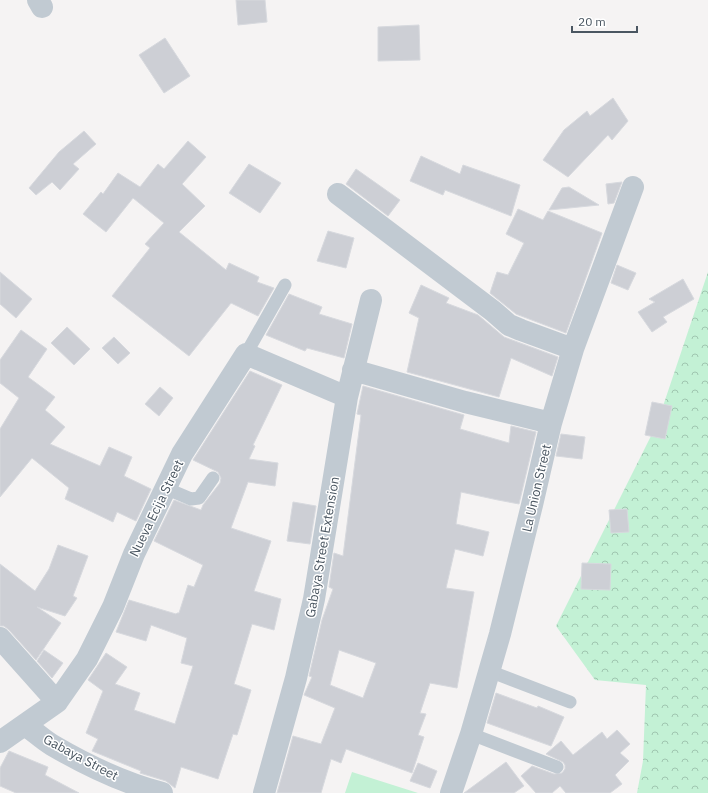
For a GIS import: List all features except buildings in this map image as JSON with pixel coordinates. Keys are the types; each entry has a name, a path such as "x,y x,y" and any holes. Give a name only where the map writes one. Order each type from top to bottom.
{"street":[{"name":"La Union Street","path":"452,793 471,734 510,596 551,423 573,349 633,187"},
{"path":"338,194 493,311 509,325 573,349"},
{"name":"Gabaya Street Extension","path":"264,793 296,678 314,599 347,397 371,300"},
{"path":"246,354 347,397"},
{"name":"Nueva Ecija Street","path":"0,742 57,702 87,659 113,607 134,554 182,454 246,354"},
{"path":"353,370 465,402 551,423"},
{"path":"0,638 57,702"},
{"name":"Gabaya Street","path":"25,725 51,744 90,765 139,787 162,793"}],"lane":[{"path":"246,354 285,285"},
{"path":"165,488 190,499 199,498 213,478"},
{"path":"489,671 570,702"},
{"path":"471,734 557,767"}],"green space":[{"path":"708,272 708,793 637,793 643,761 646,685 595,680 556,626 657,424"},
{"path":"352,772 418,793 345,793"}]}
